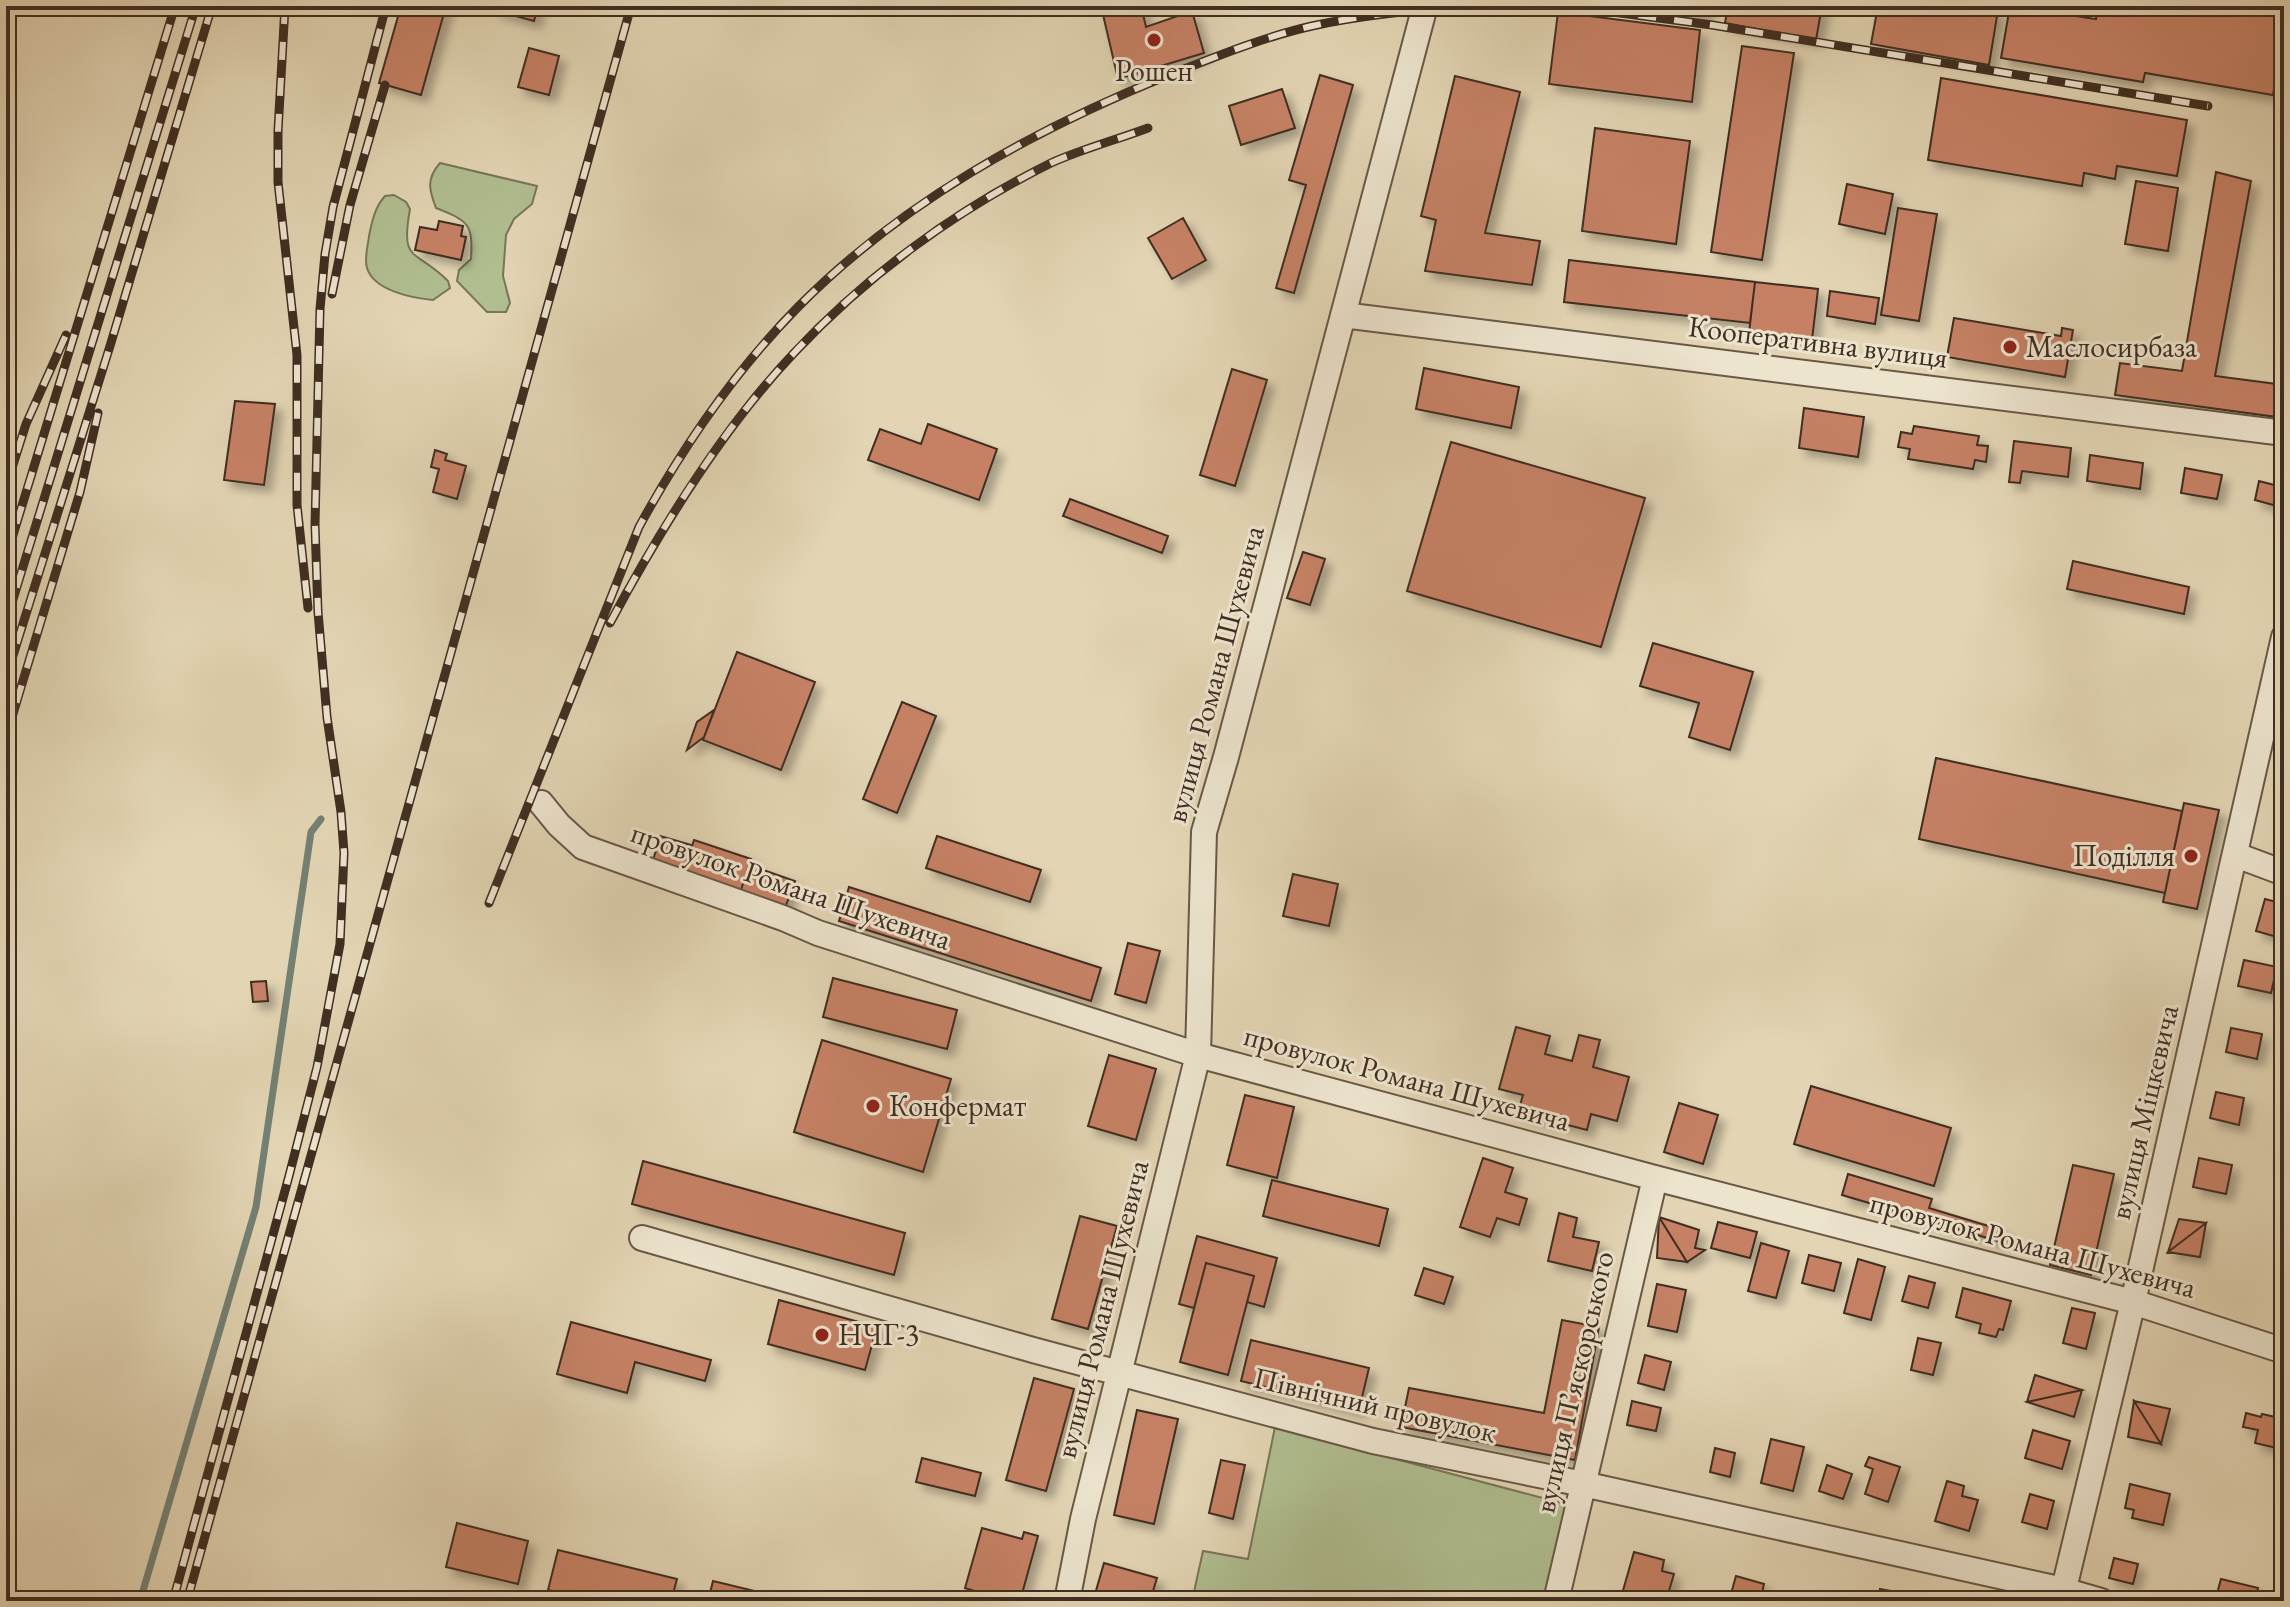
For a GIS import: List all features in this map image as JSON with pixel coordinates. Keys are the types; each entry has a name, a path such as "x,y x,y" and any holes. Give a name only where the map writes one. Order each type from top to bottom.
{"street":[{"name":"вулиця Романа Шухевича","path":"1067,1601 1083,1519 1198,1055 1204,832 1425,6"},
{"name":"Кооперативна вулиця","path":"1343,315 2284,433"},
{"name":"вулиця Міцкевича","path":"2062,1596 2133,1302 2284,637"},
{"name":"провулок Романа Шухевича","path":"541,803 583,847 818,933 1198,1055 2133,1302 2284,1351"},
{"path":"2236,855 2284,873"},
{"name":"вулиця Пʼяскорського","path":"1556,1601 1655,1178"},
{"name":"Північний провулок","path":"642,1238 1373,1441 1583,1484 2062,1596 2101,1601"}],"green space":[{"path":"440,163 537,186 532,204 514,219 506,235 503,276 510,303 506,312 487,312 457,281 459,270 471,259 470,231 462,221 436,208 430,185 432,174"},
{"path":"394,195 406,202 410,209 407,227 409,247 448,281 450,288 433,300 386,288 371,276 367,268 366,252 374,214 385,196"},
{"path":"1275,1427 1569,1505 1547,1601 1192,1601 1203,1551 1248,1559"}],"building":[{"path":"401,6 446,6 421,95 379,83"},
{"path":"495,6 538,6 534,21 494,10"},
{"name":"Рошен","path":"1101,6 1141,6 1146,27 1192,11 1204,53 1118,79"},
{"path":"1623,6 1707,6 1705,16"},
{"path":"1728,6 1822,6 1816,40 1725,23"},
{"path":"1878,6 1974,6 1998,10 1989,65 1871,44"},
{"path":"2010,6 2096,19 2098,6 2284,6 2284,27 2273,95 2145,73 2143,82 2001,58"},
{"path":"1558,12 1700,30 1692,102 1549,84"},
{"path":"1742,46 1794,53 1762,260 1711,252"},
{"path":"529,48 559,56 549,95 518,87"},
{"path":"1320,75 1353,85 1294,293 1276,288 1306,185 1289,180"},
{"path":"1455,76 1520,92 1485,233 1540,241 1532,285 1425,271 1436,220 1421,216"},
{"path":"1941,78 2187,120 2177,176 2117,166 2115,179 2084,173 2082,186 1928,160"},
{"path":"1282,89 1295,128 1241,145 1229,106"},
{"path":"1595,128 1690,141 1676,244 1582,231"},
{"path":"2216,172 2251,181 2215,376 2284,385 2284,418 2115,395 2120,363 2182,371"},
{"path":"2136,181 2178,188 2168,251 2125,244"},
{"path":"1847,184 1893,194 1885,234 1839,224"},
{"path":"1898,208 1937,214 1919,321 1881,315"},
{"path":"1183,218 1206,260 1172,279 1148,238"},
{"path":"439,221 463,226 461,236 466,237 461,260 415,250 420,227 437,230"},
{"path":"1569,260 1755,282 1750,323 1564,302"},
{"path":"1755,282 1818,289 1812,340 1749,333"},
{"path":"1830,291 1879,298 1875,324 1827,316"},
{"name":"Маслосирбаза","path":"1954,318 2061,336 2062,328 2073,330 2065,377 1947,357"},
{"path":"1424,368 1519,387 1511,428 1416,409"},
{"path":"1232,369 1267,380 1235,486 1200,475"},
{"path":"235,401 275,404 264,485 224,480"},
{"path":"1804,408 1864,417 1858,457 1799,448"},
{"path":"928,424 997,449 979,500 868,460 880,429 921,444"},
{"path":"1914,426 1979,436 1977,445 1988,446 1986,462 1975,460 1973,469 1908,459 1910,449 1898,447 1901,432 1912,434"},
{"path":"2014,441 2071,448 2068,477 2022,471 2020,483 2009,482"},
{"path":"1451,442 1645,498 1601,647 1407,591"},
{"path":"435,450 447,454 445,460 466,466 457,499 433,492 439,469 431,467"},
{"path":"2090,455 2143,463 2140,489 2087,481"},
{"path":"2185,468 2222,475 2217,499 2181,493"},
{"path":"2259,481 2282,487 2277,506 2255,500"},
{"path":"1070,499 1168,536 1162,553 1063,516"},
{"path":"1303,552 1325,559 1310,605 1287,598"},
{"path":"2073,561 2189,587 2184,614 2067,589"},
{"path":"1653,643 1753,672 1730,750 1689,737 1699,703 1640,686"},
{"path":"737,652 815,682 781,770 703,740"},
{"path":"902,702 936,716 897,813 863,799"},
{"path":"714,710 704,737 687,750 697,722"},
{"path":"1936,758 2182,811 2165,893 1919,839"},
{"path":"2184,803 2219,810 2197,909 2163,902"},
{"path":"660,836 691,845 683,873 652,864"},
{"path":"937,836 1041,870 1030,902 926,868"},
{"path":"694,840 751,859 740,893 683,873"},
{"path":"749,865 795,881 785,908 740,893"},
{"path":"1293,874 1338,884 1329,926 1283,916"},
{"path":"849,887 1101,968 1091,1001 839,921"},
{"path":"2265,899 2284,904 2284,939 2256,931"},
{"path":"1128,943 1160,951 1146,1003 1115,994"},
{"path":"2244,960 2277,967 2271,993 2238,986"},
{"path":"833,978 957,1010 947,1049 823,1017"},
{"path":"266,981 268,1001 253,1002 251,982"},
{"path":"1516,1027 1550,1036 1545,1054 1572,1061 1579,1035 1600,1040 1593,1067 1629,1077 1617,1121 1591,1114 1587,1130 1518,1112 1523,1095 1499,1089"},
{"path":"2231,1028 2262,1034 2257,1059 2226,1052"},
{"name":"Конфермат","path":"822,1040 951,1079 923,1172 794,1132"},
{"path":"1109,1055 1156,1069 1136,1140 1088,1126"},
{"path":"1811,1086 1951,1128 1934,1186 1794,1144"},
{"path":"2216,1092 2244,1098 2239,1125 2210,1118"},
{"path":"1245,1095 1294,1107 1277,1178 1227,1165"},
{"path":"1679,1103 1718,1115 1703,1164 1664,1152"},
{"path":"1483,1158 1513,1168 1505,1192 1527,1199 1519,1225 1497,1218 1490,1237 1460,1227"},
{"path":"2199,1158 2232,1165 2226,1194 2193,1187"},
{"path":"643,1161 905,1233 894,1275 632,1204"},
{"path":"2073,1165 2114,1174 2091,1275 2050,1265"},
{"path":"1848,1174 1932,1199 1929,1208 2005,1231 2001,1242 1842,1195"},
{"path":"1272,1180 1388,1209 1379,1246 1263,1216"},
{"path":"1559,1213 1577,1218 1573,1237 1599,1242 1592,1271 1548,1261"},
{"path":"1080,1216 1117,1226 1088,1329 1052,1319"},
{"path":"1659,1217 1687,1262 1657,1258"},
{"path":"1659,1217 1699,1230 1695,1248 1705,1250 1687,1262"},
{"path":"2179,1219 2206,1223 2168,1252"},
{"path":"1718,1222 1757,1232 1750,1258 1711,1248"},
{"path":"2206,1223 2200,1257 2168,1252"},
{"path":"1197,1236 1277,1258 1264,1307 1247,1302 1254,1276 1206,1263 1194,1308 1179,1304"},
{"path":"1761,1243 1789,1251 1776,1298 1748,1291"},
{"path":"1809,1255 1841,1263 1834,1291 1802,1283"},
{"path":"1858,1259 1885,1267 1871,1320 1844,1313"},
{"path":"1206,1263 1254,1276 1228,1375 1180,1362"},
{"path":"1424,1268 1453,1277 1444,1304 1415,1295"},
{"path":"1909,1276 1935,1283 1928,1308 1902,1301"},
{"path":"1657,1284 1686,1290 1677,1332 1648,1326"},
{"path":"1963,1288 2011,1301 2003,1330 1999,1329 1996,1337 1979,1333 1981,1324 1956,1317"},
{"name":"НЧГ-3","path":"779,1300 877,1327 865,1370 768,1344"},
{"path":"2072,1308 2095,1313 2086,1349 2063,1343"},
{"path":"1562,1320 1599,1327 1575,1460 1401,1427 1409,1388 1544,1413"},
{"path":"571,1322 711,1360 705,1381 635,1362 627,1393 557,1374"},
{"path":"1918,1338 1941,1343 1933,1375 1911,1370"},
{"path":"1251,1340 1369,1368 1359,1410 1241,1381"},
{"path":"1645,1355 1671,1362 1664,1390 1638,1383"},
{"path":"2035,1375 2082,1390 2027,1402"},
{"path":"1034,1378 1074,1389 1046,1491 1006,1480"},
{"path":"2082,1390 2074,1417 2027,1402"},
{"path":"1632,1401 1661,1408 1656,1431 1627,1425"},
{"path":"2134,1401 2170,1409 2161,1444"},
{"path":"2134,1401 2161,1444 2128,1437"},
{"path":"1137,1410 1178,1419 1154,1524 1114,1515"},
{"path":"2246,1413 2284,1419 2277,1448 2255,1443 2258,1430 2243,1427"},
{"path":"2033,1430 2070,1441 2062,1469 2025,1458"},
{"path":"1771,1439 1804,1447 1793,1491 1761,1483"},
{"path":"1715,1448 1735,1453 1730,1477 1710,1472"},
{"path":"1869,1457 1900,1467 1888,1502 1865,1494 1873,1469 1865,1466"},
{"path":"922,1458 981,1473 975,1496 916,1482"},
{"path":"1221,1460 1245,1465 1233,1519 1209,1513"},
{"path":"1827,1465 1852,1474 1843,1499 1819,1491"},
{"path":"1947,1481 1964,1486 1962,1496 1978,1500 1969,1531 1935,1521"},
{"path":"2130,1484 2170,1494 2163,1525 2132,1518 2134,1510 2125,1508"},
{"path":"2030,1494 2054,1501 2047,1529 2022,1522"},
{"path":"457,1523 528,1541 518,1584 446,1567"},
{"path":"982,1528 1022,1539 1024,1532 1038,1536 1020,1601 1006,1601 965,1588"},
{"path":"558,1550 677,1579 671,1601 591,1601 548,1590"},
{"path":"1634,1552 1664,1560 1662,1571 1674,1574 1666,1601 1620,1601"},
{"path":"2114,1558 2138,1564 2133,1584 2109,1578"},
{"path":"1104,1563 1157,1578 1150,1601 1093,1601"},
{"path":"1736,1576 1764,1584 1762,1593 1791,1601 1729,1601"},
{"path":"2221,1579 2258,1588 2255,1601 2215,1601"},
{"path":"713,1581 796,1601 708,1601"},
{"path":"1880,1589 1908,1594 1906,1601 1878,1601"},
{"path":"1795,1592 1819,1599 1819,1601 1792,1601"}],"waterway":[{"path":"140,1601 256,1207 311,832 321,819"}],"railway":[{"path":"6,558 175,6"},
{"path":"6,622 196,6"},
{"path":"6,678 212,6"},
{"path":"285,6 278,182 297,355 297,505 308,608"},
{"path":"173,1601 317,1067 340,944 344,853 327,717 318,612 315,525 320,309 333,207 386,6"},
{"path":"187,1601 631,6"},
{"path":"489,903 639,527 673,468 731,384 798,307 838,269 925,202 972,172 1068,120 1169,75 1257,42 1312,26 1353,18 1479,6"},
{"path":"1567,6 1712,25 2208,106"},
{"path":"332,294 350,205 385,85"},
{"path":"610,623 693,482 741,415 794,353 851,297 947,223 1016,182 1063,158 1148,128"},
{"path":"6,487 26,424 66,335"},
{"path":"6,737 80,492 98,413"}],"place":[{"name":"Рошен","path":"1154,40"},
{"name":"Маслосирбаза","path":"2010,347"},
{"name":"Поділля","path":"2191,856"},
{"name":"Конфермат","path":"873,1106"},
{"name":"НЧГ-3","path":"822,1335"}]}
